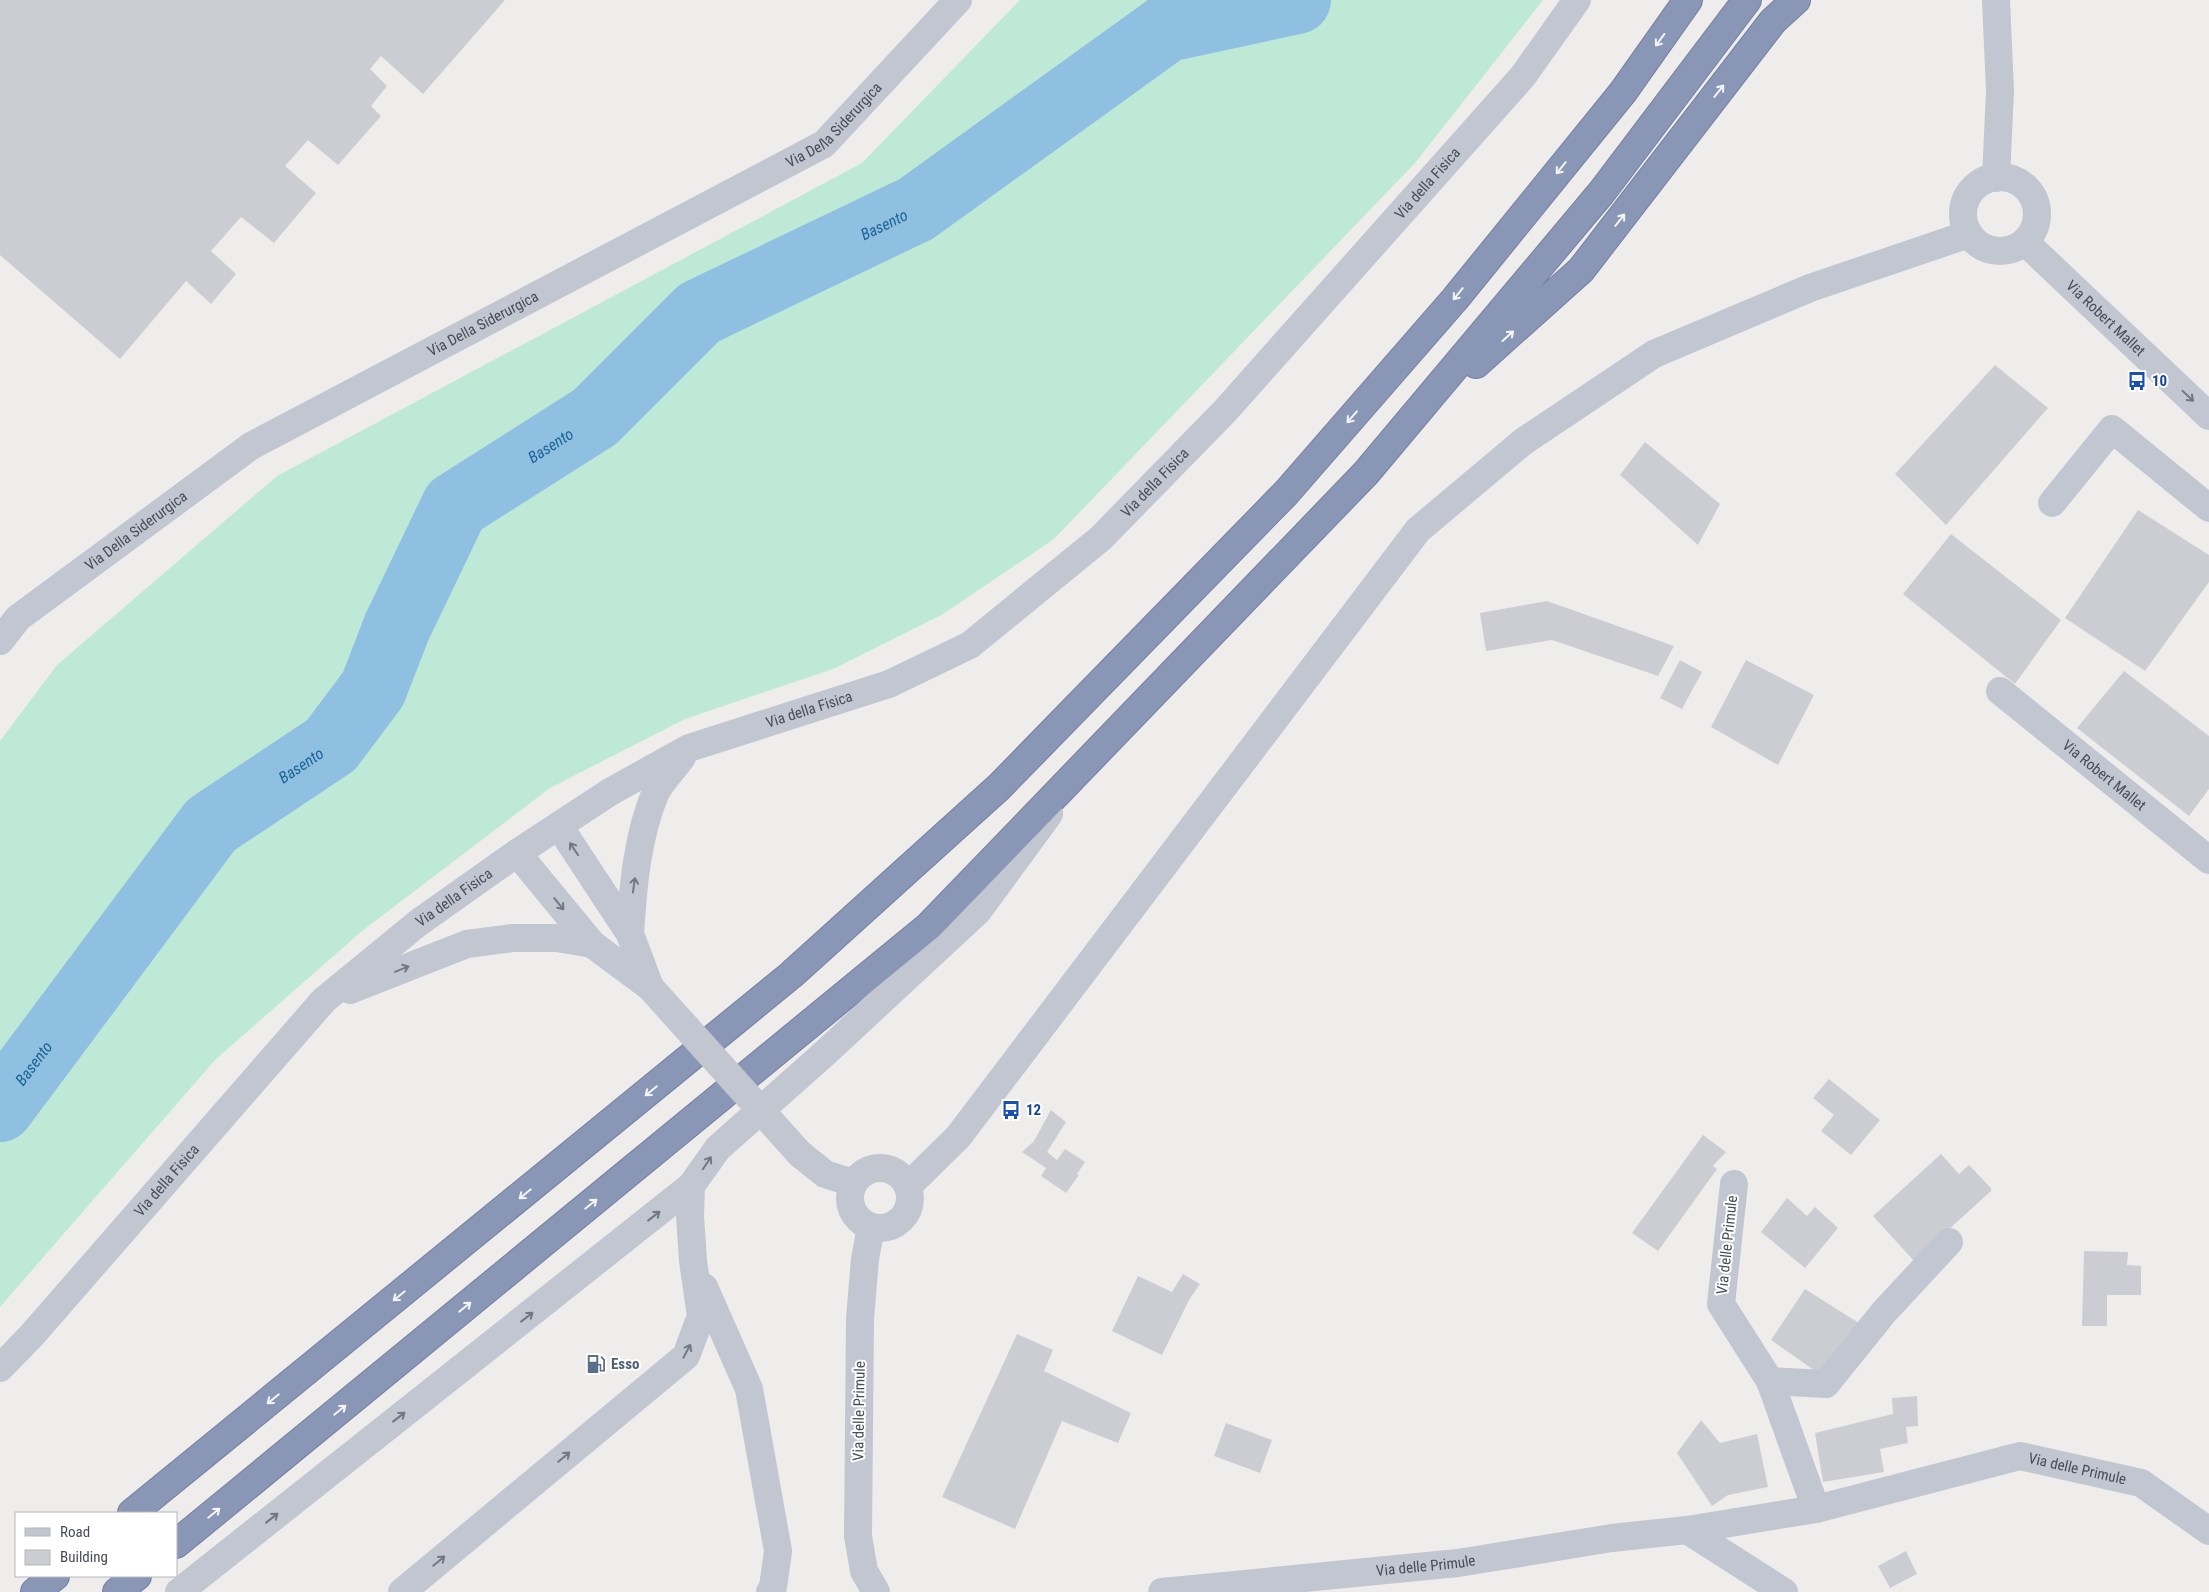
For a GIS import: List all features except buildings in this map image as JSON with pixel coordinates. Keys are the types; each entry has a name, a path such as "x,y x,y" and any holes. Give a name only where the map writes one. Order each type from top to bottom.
{"highway":[{"path":"133,1512 791,975 999,787 1286,493 1473,276 1623,92 1688,0"},
{"path":"178,1542 929,926 1366,473 1601,193 1747,0"},
{"path":"1406,427 1582,270 1773,22 1796,0"},
{"path":"35,1592 54,1577"},
{"path":"117,1592 136,1577"}],"street":[{"name":"Via Della Siderurgica","path":"0,641 18,618 251,446 824,144 958,0"},
{"name":"Via della Fisica","path":"0,1368 32,1335 324,1000 418,923 610,792 689,748 889,684 970,645 1101,538 1225,411 1516,84 1577,0"},
{"path":"1996,0 2000,91 1996,178"},
{"path":"1996,178 2008,178 2018,182 2028,189 2034,199 2037,222 2025,242 2014,249 1995,250 1977,243 1969,234 1964,222 1964,210 1967,199 1974,189 1984,181 1996,178"},
{"path":"908,1186 958,1137 1418,530 1524,440 1654,354 1810,288 1969,234"},
{"name":"Via Robert Mallet","path":"2025,242 2209,416"},
{"path":"2052,503 2112,429 2209,508"},
{"name":"Via Robert Mallet","path":"2000,691 2209,860"},
{"path":"630,934 633,890 642,836 656,793 689,748"},
{"path":"179,1592 691,1186 718,1148 978,910 1087,763"},
{"path":"559,826 630,934 650,986"},
{"path":"518,853 592,944 650,986 800,1154 825,1174 853,1183"},
{"path":"324,1000 467,944 513,938 557,938 592,944"},
{"path":"874,1168 888,1169 900,1175 908,1186 910,1200 906,1213 897,1223 884,1228 871,1227 859,1220 851,1209 849,1196 853,1183 862,1173 874,1168"},
{"name":"Via delle Primule","path":"1734,1184 1721,1304 1770,1381 1816,1509"},
{"path":"402,1592 686,1356 701,1316 693,1261 690,1216 691,1186"},
{"name":"Via delle Primule","path":"871,1227 865,1259 860,1319 858,1536 864,1572 876,1592"},
{"path":"1770,1381 1826,1384 1884,1312 1949,1242"},
{"path":"693,1261 749,1389 778,1551 773,1587 770,1592"},
{"name":"Via delle Primule","path":"1162,1592 1458,1563 1612,1538 1687,1530 1816,1509 2020,1456 2141,1483 2209,1531"},
{"path":"1687,1530 1784,1592"}],"green space":[{"path":"1020,0 1543,0 1415,163 1054,539 943,614 833,669 685,719 550,788 362,931 215,1060 0,1307 0,741 57,665 277,476 862,163"}],"waterway":[{"name":"Basento","path":"0,1108 211,825 331,745 373,689 397,627 455,506 595,417 699,313 916,209 1167,28 1297,0"}],"place":[{"name":"10","path":"2137,381"},
{"name":"12","path":"1011,1110"},
{"name":"Esso","path":"596,1364"}]}
